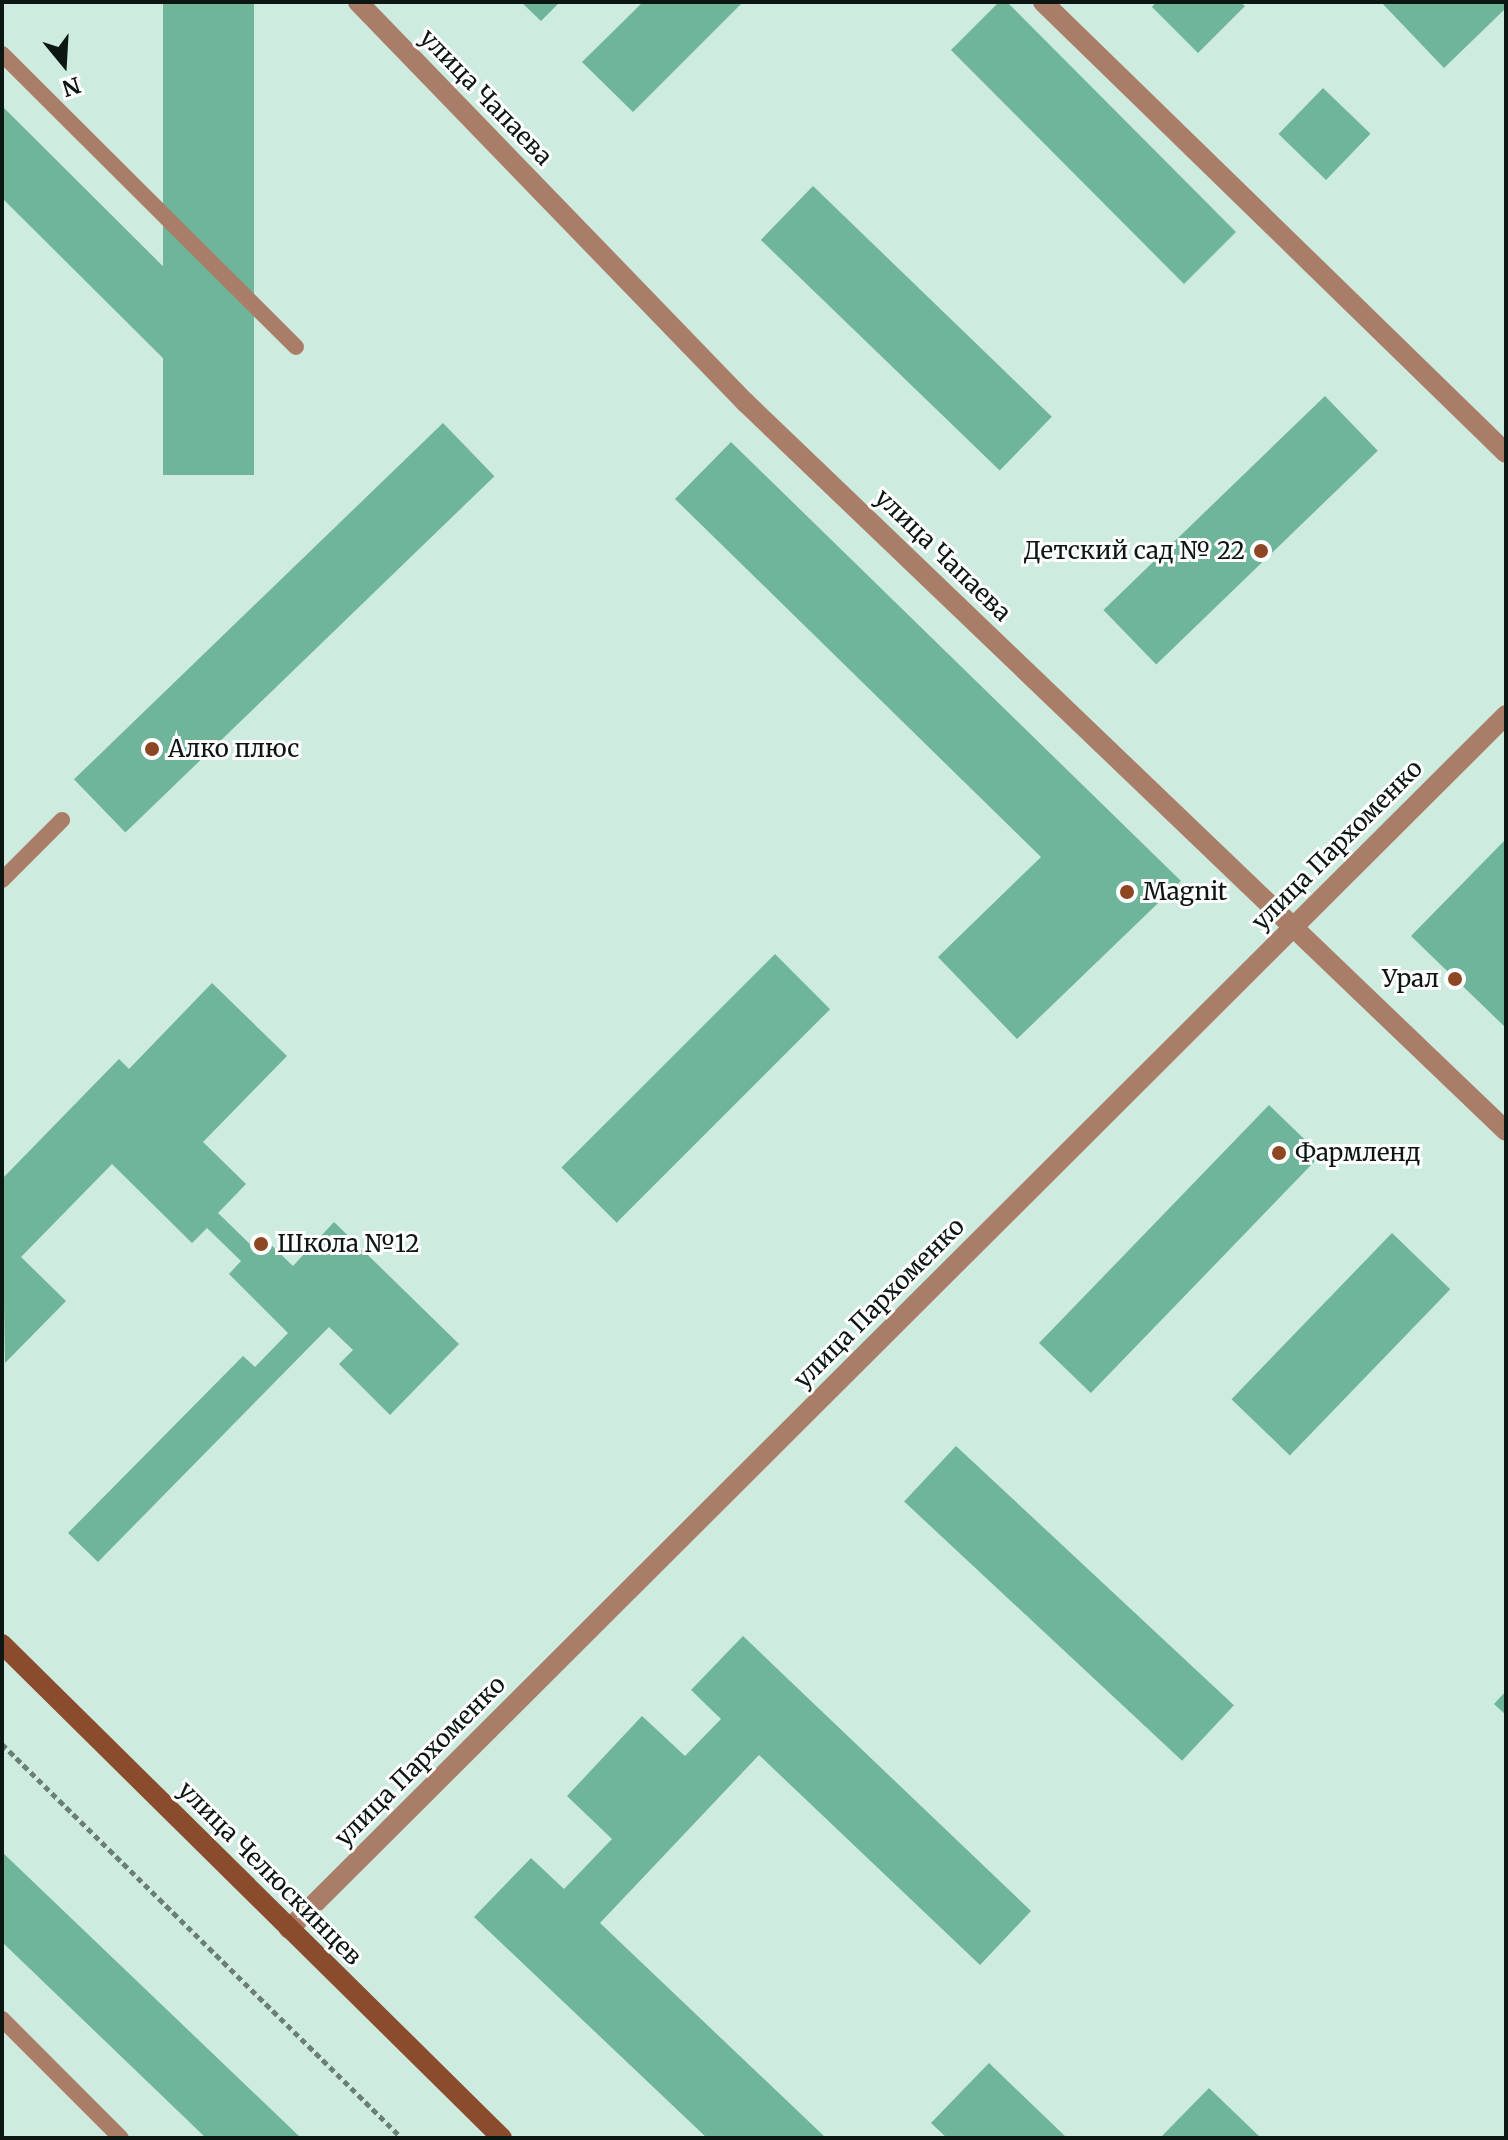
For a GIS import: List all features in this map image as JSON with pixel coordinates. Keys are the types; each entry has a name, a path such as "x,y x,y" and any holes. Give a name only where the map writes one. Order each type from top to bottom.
{"street":[{"name":"улица Чапаева","path":"358,2 745,402 1506,1131"},
{"path":"1043,2 1506,453"},
{"name":"улица Пархоменко","path":"289,1929 1506,715"},
{"name":"улица Челюскинцев","path":"2,1644 502,2138"}],"lane":[{"path":"2,54 296,347"},
{"path":"2,880 62,820"},
{"path":"2,2019 121,2138"}],"path":[{"path":"2,1744 402,2138"}],"building":[{"path":"163,2 254,2 254,475 163,475"},
{"path":"521,2 560,2 541,21"},
{"path":"643,2 743,2 633,112 582,62"},
{"path":"999,2 1007,2 1236,232 1184,284 951,50"},
{"path":"1156,2 1240,2 1245,6 1198,53 1152,7"},
{"path":"1381,2 1506,2 1506,8 1444,68"},
{"path":"1323,88 1370,134 1326,180 1279,134"},
{"path":"2,106 231,334 185,380 2,198"},
{"path":"813,186 1052,417 1000,471 761,240"},
{"path":"1325,396 1378,451 1156,665 1103,610"},
{"path":"443,423 494,476 125,833 74,779"},
{"path":"731,442 1181,881 1017,1039 938,957 1041,857 675,499"},
{"path":"1506,839 1506,1028 1411,936"},
{"path":"775,954 830,1009 617,1223 561,1168"},
{"path":"212,983 287,1056 203,1142 246,1184 218,1213 255,1249 265,1239 293,1266 334,1222 459,1344 390,1415 339,1364 353,1350 329,1327 98,1562 68,1533 243,1356 255,1367 288,1333 229,1274 241,1261 207,1228 192,1243 112,1164 21,1257 66,1301 5,1363 2,1179 119,1059 129,1069"},
{"path":"1269,1105 1321,1155 1091,1393 1039,1343"},
{"path":"1392,1233 1450,1289 1290,1455 1232,1399"},
{"path":"956,1446 1234,1705 1182,1761 904,1502"},
{"path":"743,1636 1031,1911 980,1965 759,1755 600,1923 826,2138 707,2138 474,1917 531,1858 564,1889 612,1839 567,1796 642,1716 685,1756 721,1719 691,1690"},
{"path":"1506,1691 1506,1715 1494,1704"},
{"path":"2,1852 301,2138 206,2138 2,1942"},
{"path":"989,2063 1067,2138 947,2138 931,2123"},
{"path":"1209,2088 1261,2138 1160,2138"}],"place":[{"name":"Детский сад № 22","path":"1261,551"},
{"name":"Алко плюс","path":"152,749"},
{"name":"Magnit","path":"1127,892"},
{"name":"Урал","path":"1455,979"},
{"name":"Фармленд","path":"1279,1153"},
{"name":"Школа №12","path":"261,1244"}]}
